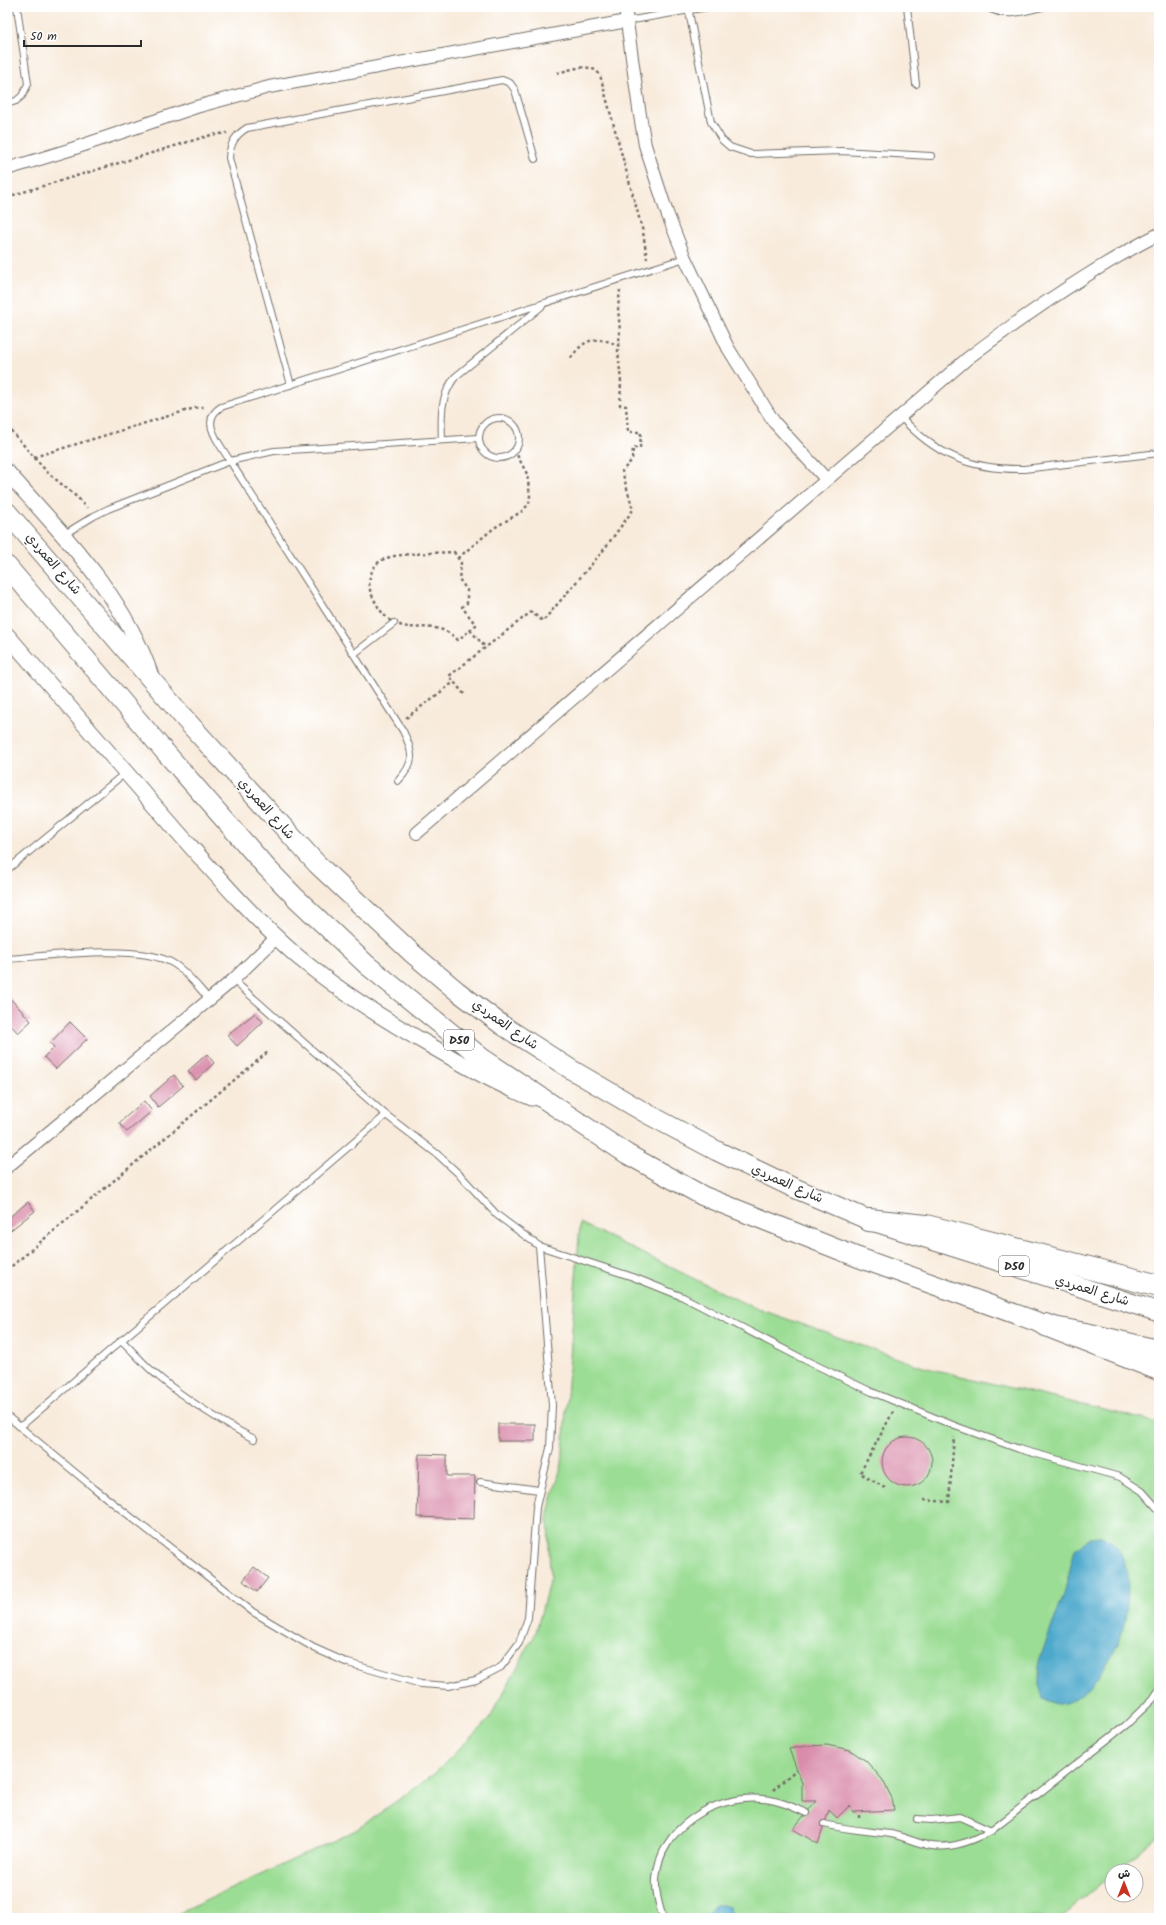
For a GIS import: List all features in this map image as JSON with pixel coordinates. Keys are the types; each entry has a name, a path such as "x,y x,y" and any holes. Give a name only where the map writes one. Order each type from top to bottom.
{"highway":[{"path":"869,1220 926,1226 1159,1286"},
{"path":"1046,1325 1159,1369"}],"main road":[{"name":"شارع العمردي","path":"7,512 152,678 185,719 317,864 413,954 502,1025 572,1070 644,1112 717,1151 792,1187 869,1220 1159,1312"},
{"name":"D50","path":"7,566 164,751 266,868 296,898 357,956 410,1001 482,1058 553,1107 627,1154 703,1196 857,1257 1046,1325 1088,1333 1159,1350"}],"street":[{"path":"625,7 646,144 667,213 685,258 728,348 774,422 826,479"},
{"path":"7,169 69,150 196,106 269,87 627,21"},
{"path":"417,833 968,358 1013,324 1092,272 1159,234"},
{"path":"7,472 63,535 117,604 137,640 152,678"},
{"path":"7,634 125,773 240,902 277,938 316,971 387,1020 468,1067 510,1089 553,1107"},
{"path":"7,1167 233,980 277,938"}],"lane":[{"path":"7,104 16,101 22,96 28,84 17,7"},
{"path":"627,21 688,9 707,7"},
{"path":"906,7 916,84"},
{"path":"987,7 996,12 1013,14 1042,7"},
{"path":"688,9 710,122 715,132 730,147 740,152 751,154 841,151 931,156"},
{"path":"291,385 229,158 231,145 238,135 247,128 502,80 510,82 515,90 535,159"},
{"path":"398,781 409,770 411,757 407,738 355,653 230,460 212,430 210,419 216,410 685,258"},
{"path":"442,440 442,405 449,385 455,377 545,303"},
{"path":"900,416 924,439 946,454 984,467 1024,469 1159,453"},
{"path":"496,418 503,418 515,425 519,431 519,445 510,456 496,458 483,451 479,438 484,425 496,418"},
{"path":"63,535 94,516 230,460 274,451 479,438"},
{"path":"355,653 394,623"},
{"path":"7,870 125,773"},
{"path":"7,959 104,952 151,956 174,964 209,999"},
{"path":"233,980 386,1115 437,1154 461,1176 496,1215 539,1246 633,1277 683,1297 801,1358 898,1403 955,1426 1019,1449 1120,1477 1142,1491 1159,1510"},
{"path":"20,1427 386,1115"},
{"path":"7,1416 95,1489 253,1612 314,1648 348,1663 421,1684 449,1686 476,1680 502,1667 519,1643 528,1618 532,1541 539,1490 550,1448 552,1405 539,1246"},
{"path":"121,1340 158,1376 188,1400 220,1421 254,1439"},
{"path":"480,1482 539,1490"},
{"path":"824,1824 844,1829 905,1837 933,1846 963,1844 991,1831 1126,1726 1153,1699 1159,1690"},
{"path":"663,1918 658,1902 656,1880 660,1857 671,1837 685,1823 709,1809 733,1800 745,1798 764,1799 782,1803 806,1813"},
{"path":"917,1819 931,1820 960,1817 991,1831"}],"path":[{"path":"557,74 584,67 593,69 600,75 643,232 650,269"},
{"path":"7,197 218,134 238,135"},
{"path":"464,694 449,676 531,612 543,621 602,552 634,510 622,471 632,460 632,448 640,448 640,432 628,432 626,406 620,404 620,331 618,308 621,278"},
{"path":"571,358 577,348 586,342 598,339 609,340 619,346"},
{"path":"34,457 198,407 207,407 216,410"},
{"path":"7,426 47,472 78,498 94,516"},
{"path":"458,558 494,528 521,512 529,504 530,496 527,474 515,451"},
{"path":"454,552 458,558 461,563 459,579 467,590 467,603 462,607 476,624 458,640 450,633 437,628 404,626 394,623 382,613 370,592 370,575 379,562 390,557 454,552"},
{"path":"470,630 486,648"},
{"path":"399,723 454,682"},
{"path":"7,1270 269,1051"},
{"path":"885,1488 860,1473 898,1403"},
{"path":"924,1500 950,1502 955,1426"},
{"path":"764,1799 778,1784 796,1769"}],"green space":[{"path":"580,1223 750,1306 923,1367 1159,1423 1159,1835 1126,1863 1104,1863 1104,1881 1060,1918 169,1918 356,1830 434,1774 490,1718 536,1632 550,1578 548,1512 562,1464"}],"water":[{"path":"1104,1537 1115,1545 1122,1556 1128,1585 1126,1616 1123,1630 1115,1650 1094,1681 1076,1698 1057,1704 1043,1698 1039,1685 1039,1661 1064,1594 1075,1549 1090,1538"},
{"path":"715,1905 729,1907 733,1918 708,1918 707,1915"}],"building":[{"path":"7,995 31,1021 18,1033 7,1021"},
{"path":"255,1013 263,1022 237,1046 227,1035"},
{"path":"70,1022 87,1039 56,1069 44,1057 54,1047 50,1043"},
{"path":"207,1054 214,1063 196,1080 188,1071"},
{"path":"174,1075 183,1086 158,1107 150,1096"},
{"path":"144,1101 152,1111 127,1132 119,1123"},
{"path":"28,1202 35,1211 7,1233 7,1219"},
{"path":"498,1424 535,1424 535,1441 498,1441"},
{"path":"902,1437 912,1437 925,1444 932,1457 932,1467 925,1480 912,1487 902,1487 893,1483 886,1476 882,1467 882,1457 886,1448 893,1441"},
{"path":"419,1454 447,1455 447,1476 475,1476 474,1519 417,1517"},
{"path":"254,1567 268,1578 257,1592 243,1581"},
{"path":"827,1745 850,1750 866,1761 882,1779 892,1798 894,1810 853,1812 850,1805 837,1818 829,1810 818,1844 793,1829 816,1801 802,1801 802,1783 789,1749 805,1746"}]}
